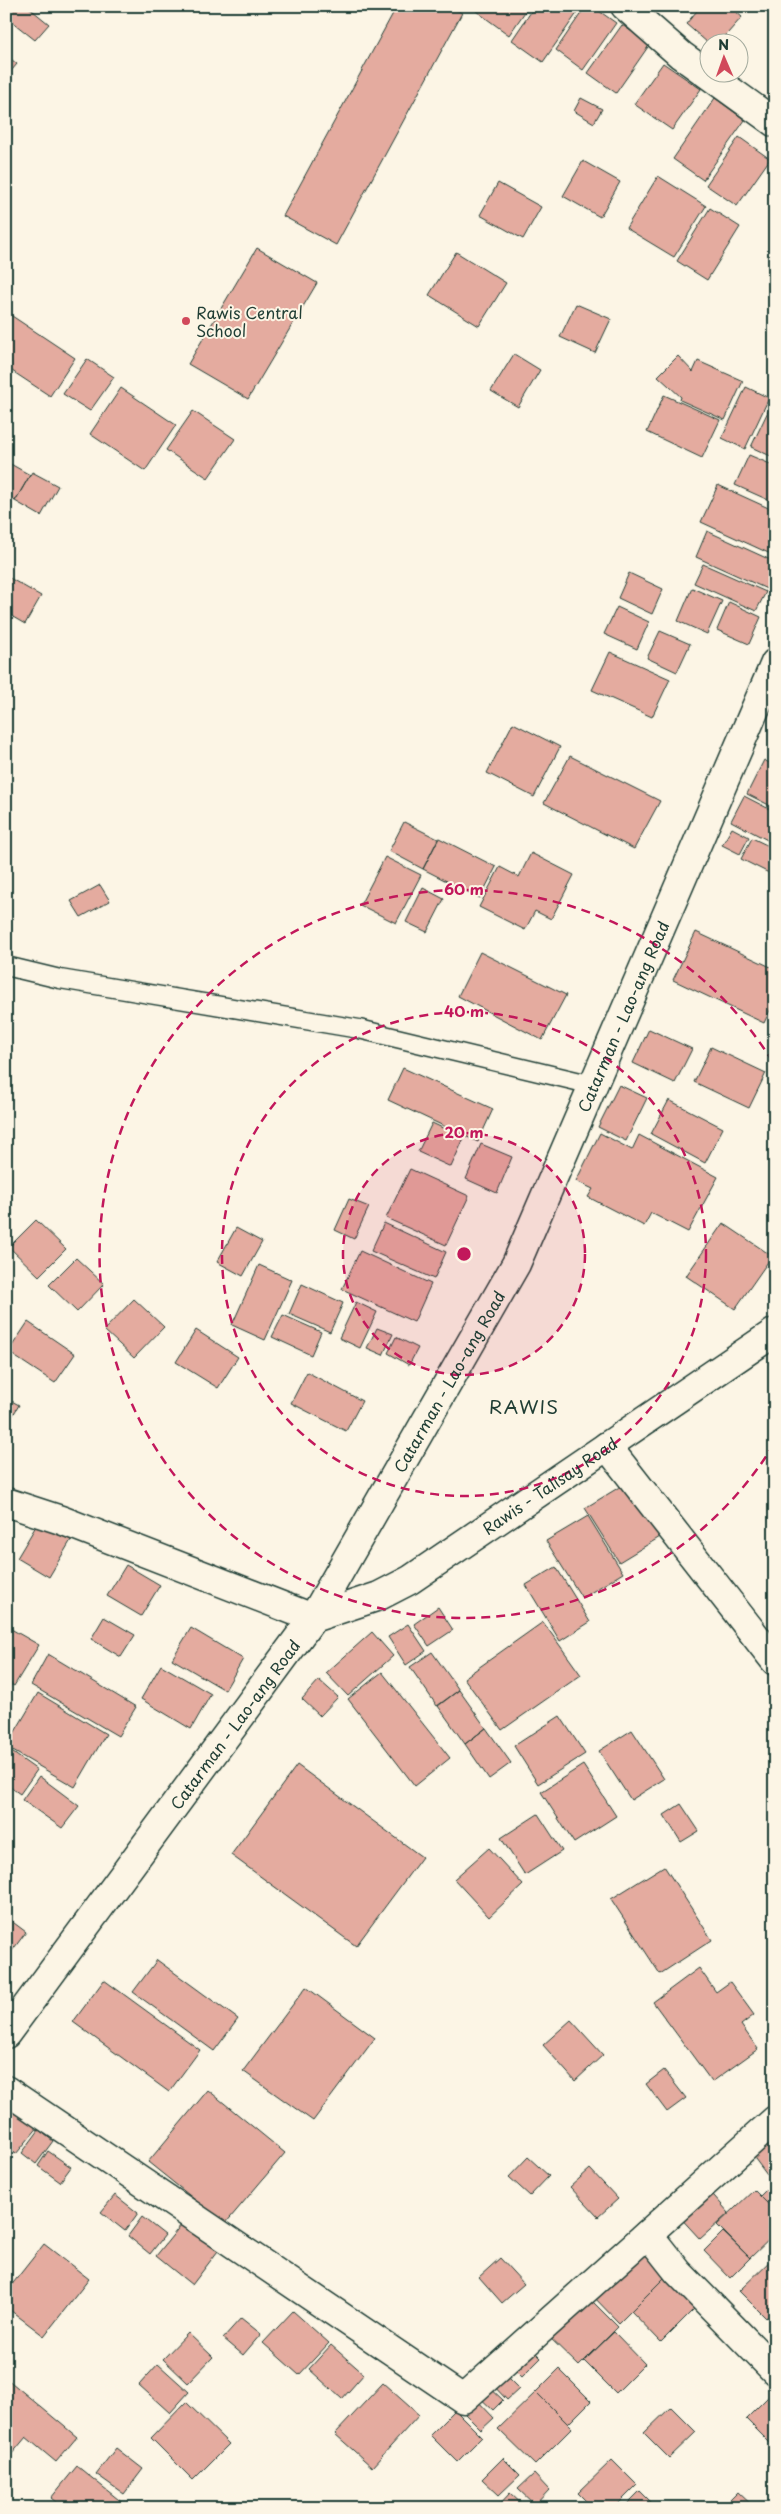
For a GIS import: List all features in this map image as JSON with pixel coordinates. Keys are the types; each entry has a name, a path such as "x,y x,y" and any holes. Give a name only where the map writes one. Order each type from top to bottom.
{"street":[{"path":"626,6 681,55 775,123"},
{"name":"Catarman - Lao-ang Road","path":"6,2034 312,1618 516,1264 773,674"},
{"name":"Rawis - Talisay Road","path":"312,1618 379,1596 410,1580 775,1332"},
{"path":"607,1446 775,1662"},
{"path":"6,1502 61,1520 312,1618"},
{"path":"6,2090 463,2398 775,2120"},
{"path":"648,2234 678,2272 775,2370"}],"lane":[{"path":"6,966 60,979 358,1029 593,1085"}],"building":[{"path":"13,6 27,6 49,24 35,40 6,17"},
{"path":"397,6 450,6 462,13 336,245 283,216"},
{"path":"479,6 529,6 509,35 476,11"},
{"path":"535,6 582,6 543,62 512,40"},
{"path":"586,6 592,6 616,23 583,70 556,50"},
{"path":"701,6 729,6 742,17 729,32 698,32 698,34 686,24"},
{"path":"622,25 650,44 616,93 588,73"},
{"path":"6,55 17,64 6,77"},
{"path":"663,63 701,89 672,130 634,104"},
{"path":"581,98 602,109 594,123 574,111"},
{"path":"715,98 745,120 703,180 673,159"},
{"path":"739,137 770,159 737,206 706,185"},
{"path":"583,161 620,182 600,217 563,196"},
{"path":"658,176 706,206 674,257 626,228"},
{"path":"498,183 541,207 523,239 480,215"},
{"path":"710,208 740,227 707,280 677,261"},
{"path":"257,248 317,283 248,399 188,364"},
{"path":"456,252 506,283 479,326 429,295"},
{"path":"576,304 611,319 595,353 560,337"},
{"path":"6,312 75,358 50,396 6,367"},
{"path":"514,354 540,370 518,407 491,391"},
{"path":"678,356 693,372 698,361 743,381 725,420 680,400 681,397 658,376"},
{"path":"87,359 114,377 90,411 63,394"},
{"path":"746,387 769,398 745,449 722,438"},
{"path":"121,388 176,425 145,471 90,434"},
{"path":"664,395 720,420 702,458 647,432"},
{"path":"772,403 775,405 775,458 751,447"},
{"path":"193,411 235,439 208,478 166,450"},
{"path":"749,455 775,466 775,503 735,485"},
{"path":"7,462 30,475 15,501 6,496"},
{"path":"32,472 58,486 41,516 15,501"},
{"path":"718,485 775,511 775,556 701,522"},
{"path":"707,531 775,562 775,579 769,590 696,557"},
{"path":"703,564 766,592 756,611 694,583"},
{"path":"629,573 663,589 652,614 618,598"},
{"path":"6,576 41,596 25,624 6,613"},
{"path":"692,588 722,601 707,634 678,621"},
{"path":"729,602 761,617 749,644 717,630"},
{"path":"617,607 649,622 637,649 604,634"},
{"path":"660,631 690,644 677,672 647,658"},
{"path":"610,652 670,679 652,717 592,690"},
{"path":"513,723 560,747 534,797 487,773"},
{"path":"570,756 660,801 634,849 544,803"},
{"path":"764,760 775,766 775,808 747,794"},
{"path":"744,796 775,812 775,844 731,821"},
{"path":"404,822 438,839 423,869 389,851"},
{"path":"732,828 749,837 740,854 722,845"},
{"path":"439,838 496,867 480,898 423,869"},
{"path":"752,838 775,849 775,876 741,859"},
{"path":"531,853 574,875 551,919 535,911 525,930 479,907 500,867 519,877"},
{"path":"385,857 421,875 396,923 360,905"},
{"path":"100,885 110,901 81,917 71,901"},
{"path":"423,888 444,899 427,932 406,922"},
{"path":"696,932 775,969 775,1000 764,1023 673,980"},
{"path":"480,952 566,995 542,1040 458,996"},
{"path":"649,1029 692,1049 675,1083 633,1063"},
{"path":"711,1047 766,1073 749,1108 694,1082"},
{"path":"403,1068 493,1109 478,1142 388,1100"},
{"path":"619,1085 647,1098 626,1141 598,1127"},
{"path":"669,1100 723,1128 705,1163 651,1134"},
{"path":"432,1123 464,1138 451,1167 418,1152"},
{"path":"600,1133 632,1150 639,1135 718,1177 688,1232 651,1213 644,1226 588,1197 593,1189 576,1181"},
{"path":"481,1144 512,1157 497,1193 466,1179"},
{"path":"410,1169 469,1196 446,1245 386,1218"},
{"path":"349,1199 369,1207 354,1239 335,1230"},
{"path":"36,1220 66,1249 39,1276 9,1247"},
{"path":"384,1223 446,1252 434,1279 371,1251"},
{"path":"723,1223 772,1256 735,1309 686,1276"},
{"path":"236,1228 262,1242 243,1276 217,1262"},
{"path":"360,1251 431,1284 414,1322 342,1289"},
{"path":"76,1258 104,1284 77,1312 49,1285"},
{"path":"259,1265 292,1280 265,1340 232,1325"},
{"path":"302,1284 343,1303 330,1332 289,1314"},
{"path":"134,1299 164,1327 134,1358 104,1330"},
{"path":"356,1302 377,1312 360,1348 339,1338"},
{"path":"283,1315 321,1332 311,1355 272,1337"},
{"path":"28,1322 75,1354 55,1383 8,1352"},
{"path":"377,1328 393,1334 383,1355 367,1348"},
{"path":"196,1330 238,1357 218,1388 176,1362"},
{"path":"396,1337 418,1348 409,1365 388,1353"},
{"path":"307,1372 362,1401 346,1431 291,1403"},
{"path":"6,1398 19,1405 6,1427"},
{"path":"631,1480 665,1534 619,1562 585,1508"},
{"path":"588,1516 623,1573 582,1598 546,1541"},
{"path":"39,1521 71,1540 49,1577 17,1558"},
{"path":"126,1565 160,1585 141,1616 107,1596"},
{"path":"556,1567 590,1622 560,1641 526,1585"},
{"path":"438,1607 453,1630 429,1646 414,1624"},
{"path":"104,1617 135,1635 121,1657 91,1639"},
{"path":"543,1622 581,1675 502,1730 464,1678"},
{"path":"408,1624 426,1651 406,1665 388,1637"},
{"path":"191,1628 243,1659 225,1690 172,1659"},
{"path":"11,1629 39,1645 14,1686 6,1681 6,1637"},
{"path":"372,1632 393,1656 348,1696 326,1673"},
{"path":"432,1652 459,1690 437,1706 410,1667"},
{"path":"48,1654 136,1707 118,1736 31,1685"},
{"path":"161,1665 211,1694 191,1729 141,1699"},
{"path":"382,1672 450,1758 415,1786 348,1699"},
{"path":"319,1680 338,1697 320,1716 302,1699"},
{"path":"6,1681 12,1684 6,1695"},
{"path":"459,1690 486,1728 465,1744 438,1706"},
{"path":"38,1693 106,1734 75,1787 6,1747"},
{"path":"560,1716 585,1754 538,1784 514,1746"},
{"path":"486,1728 511,1763 489,1779 465,1744"},
{"path":"632,1730 664,1779 631,1800 599,1751"},
{"path":"6,1748 37,1770 20,1794 6,1784"},
{"path":"297,1765 422,1857 356,1946 231,1855"},
{"path":"583,1765 616,1816 574,1843 541,1792"},
{"path":"39,1776 79,1806 62,1828 22,1800"},
{"path":"681,1804 699,1831 681,1842 664,1815"},
{"path":"538,1814 562,1851 525,1875 501,1838"},
{"path":"489,1848 523,1885 489,1917 454,1879"},
{"path":"664,1866 712,1940 660,1974 611,1899"},
{"path":"6,1917 26,1932 6,1959"},
{"path":"157,1960 238,2019 214,2051 133,1992"},
{"path":"699,1968 716,1992 730,1982 754,2015 741,2025 758,2049 712,2082 653,2002"},
{"path":"104,1980 200,2050 169,2092 73,2022"},
{"path":"306,1987 375,2038 313,2121 243,2071"},
{"path":"571,2020 603,2055 575,2081 543,2045"},
{"path":"664,2070 686,2098 667,2112 646,2084"},
{"path":"208,2090 285,2153 225,2224 148,2162"},
{"path":"6,2099 44,2120 16,2154 6,2146"},
{"path":"39,2130 53,2141 36,2164 22,2153"},
{"path":"775,2136 775,2169 767,2175 752,2155"},
{"path":"48,2151 71,2167 60,2182 38,2166"},
{"path":"528,2157 549,2176 530,2196 509,2177"},
{"path":"590,2169 618,2199 598,2217 570,2187"},
{"path":"775,2181 775,2211 760,2196"},
{"path":"707,2188 729,2213 700,2239 677,2214"},
{"path":"754,2190 775,2211 775,2234 750,2258 717,2225"},
{"path":"115,2195 138,2213 125,2231 101,2212"},
{"path":"142,2217 165,2235 150,2254 128,2236"},
{"path":"185,2220 221,2247 192,2285 156,2256"},
{"path":"723,2232 750,2258 730,2278 704,2251"},
{"path":"643,2241 672,2270 619,2323 590,2293"},
{"path":"44,2244 89,2279 44,2336 6,2307 6,2292"},
{"path":"775,2256 775,2309 766,2318 739,2291"},
{"path":"500,2258 524,2284 502,2303 479,2277"},
{"path":"669,2273 700,2303 661,2342 631,2311"},
{"path":"585,2294 618,2327 579,2366 545,2333"},
{"path":"293,2311 329,2343 299,2375 263,2343"},
{"path":"241,2318 261,2334 243,2355 223,2338"},
{"path":"614,2332 645,2364 616,2393 584,2361"},
{"path":"188,2333 213,2357 188,2383 163,2359"},
{"path":"331,2345 364,2374 342,2399 309,2369"},
{"path":"531,2348 541,2358 522,2377 512,2367"},
{"path":"158,2364 189,2392 170,2413 139,2385"},
{"path":"559,2369 591,2401 568,2424 536,2392"},
{"path":"502,2372 519,2389 507,2400 491,2383"},
{"path":"6,2378 77,2437 56,2462 26,2437 6,2461"},
{"path":"383,2383 419,2415 372,2467 335,2434"},
{"path":"487,2385 503,2400 493,2410 477,2395"},
{"path":"775,2390 775,2448 746,2419"},
{"path":"536,2392 572,2428 535,2465 498,2429"},
{"path":"476,2399 494,2418 481,2430 463,2412"},
{"path":"186,2402 229,2444 193,2480 151,2438"},
{"path":"671,2407 696,2432 669,2458 644,2433"},
{"path":"455,2410 482,2437 457,2462 430,2435"},
{"path":"116,2448 143,2469 124,2494 96,2474"},
{"path":"503,2458 520,2475 499,2495 482,2479"},
{"path":"612,2460 637,2485 614,2508 593,2508 578,2493"},
{"path":"77,2466 129,2508 63,2508 51,2498"},
{"path":"534,2474 549,2490 535,2505 518,2489"},
{"path":"640,2491 657,2508 623,2508"},
{"path":"738,2492 755,2508 723,2507"},
{"path":"510,2493 526,2508 496,2508"}],"place":[{"name":"Rawis Central School","path":"186,321"}],"district":[{"name":"RAWIS","path":"524,1406"}]}
